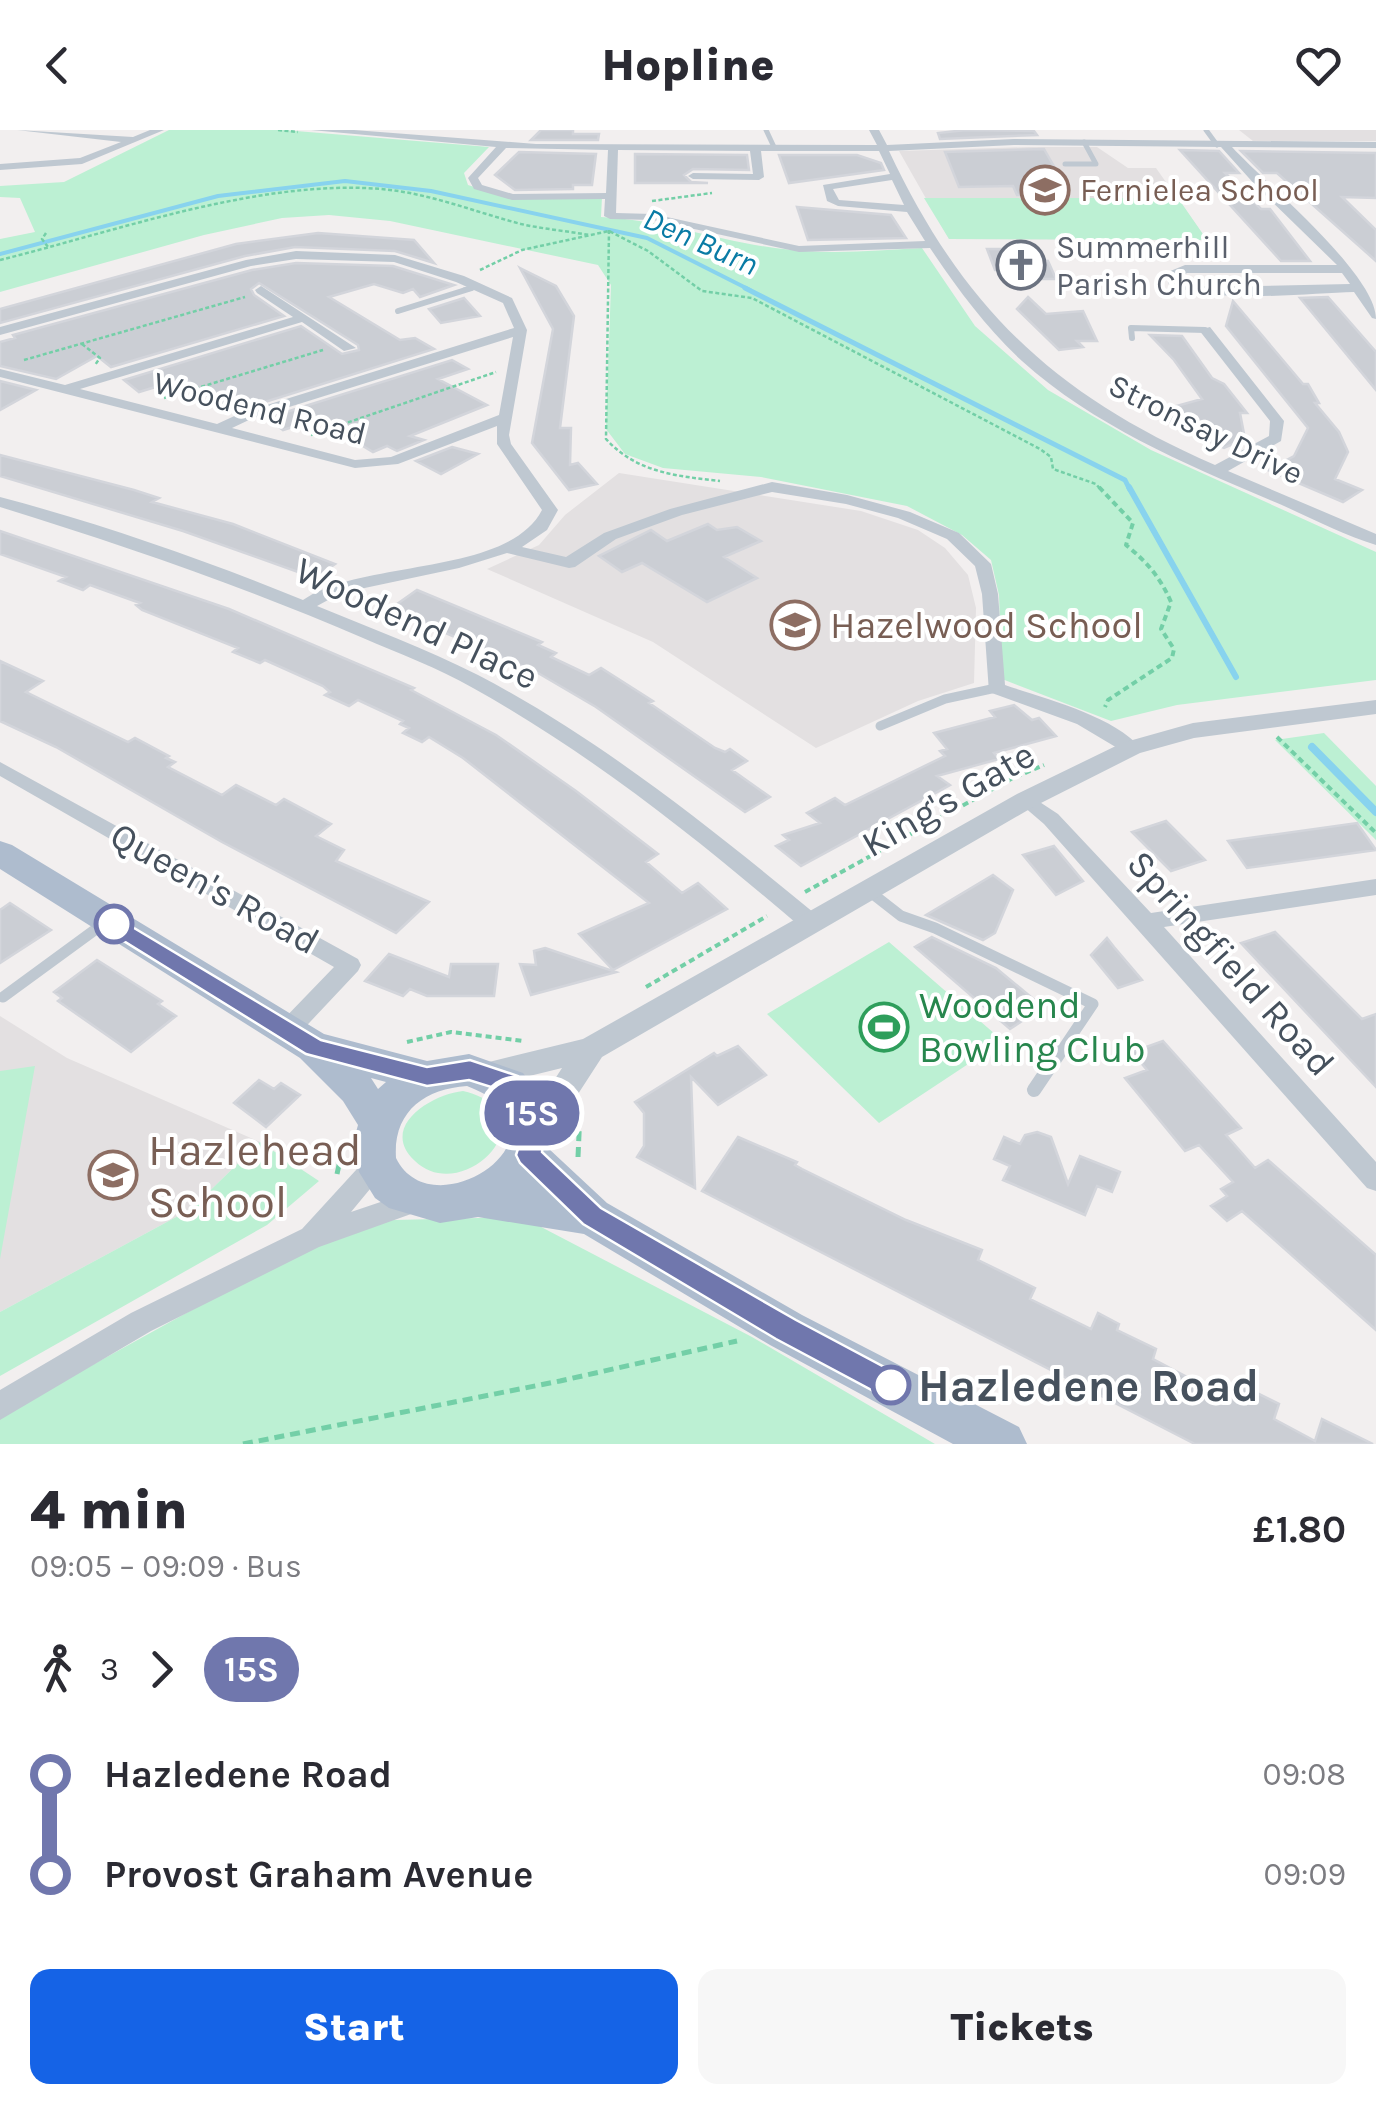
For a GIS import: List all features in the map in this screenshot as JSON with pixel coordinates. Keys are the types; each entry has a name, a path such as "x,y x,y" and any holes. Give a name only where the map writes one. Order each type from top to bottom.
{"main road":[{"name":"Queen's Road","path":"0,853 108,920 303,1029 381,1063 427,1076"},
{"name":"Queen's Road","path":"303,1029 357,1089 377,1121"},
{"path":"539,1157 477,1198 457,1204 418,1200 358,1168 389,1102 427,1076 470,1070 490,1074 510,1083 525,1098 533,1116 539,1157 592,1216 786,1330 1002,1444"},
{"path":"477,1198 592,1216"}],"street":[{"path":"22,130 138,140"},
{"path":"0,167 69,164 159,130"},
{"path":"316,130 536,148 884,148 1084,142 1376,145"},
{"path":"536,148 539,130"},
{"name":"Stronsay Drive","path":"874,130 912,209 934,244 984,312 1043,372 1151,440 1376,540"},
{"path":"1111,130 1120,143"},
{"path":"504,145 473,178 478,187 512,197 612,196"},
{"path":"1221,145 1347,270 1376,316"},
{"path":"692,176 760,180 755,147"},
{"path":"614,148 610,215 653,217 798,249 934,244"},
{"path":"896,176 827,187 832,201 838,203 912,209"},
{"path":"0,331 250,262 296,255 395,259 460,279 508,301 521,330 502,418 504,444 550,510 542,530 507,548 339,588 306,606"},
{"path":"1347,270 1185,269 1172,275 1172,280 1184,288 1207,292 1358,288"},
{"path":"261,295 303,318 340,346"},
{"path":"68,389 303,318"},
{"path":"221,428 264,410 521,330"},
{"path":"1202,334 1278,421 1276,438 1218,470"},
{"name":"Woodend Road","path":"0,373 355,464 393,461 502,418"},
{"path":"507,548 569,563 610,536 676,512 772,488 848,500 904,515 953,536 983,564 989,579 996,688 1110,732 1132,748"},
{"name":"Woodend Place","path":"0,502 130,541 306,606 476,682 520,707 649,796 811,923"},
{"name":"King's Gate","path":"490,1074 591,1049 1026,800 1132,748 1192,731 1376,707"},
{"name":"Queen's Road","path":"0,768 350,964 303,1029"},
{"name":"Springfield Road","path":"1026,800 1051,819 1146,922 1376,1180"},
{"path":"1146,922 1376,887"},
{"name":"King's Gate","path":"539,1157 564,1086 591,1049"},
{"path":"310,1238 358,1168"},
{"path":"0,1406 141,1322 310,1238 418,1200"}],"lane":[{"path":"766,130 774,147"},
{"path":"1206,130 1221,145"},
{"path":"1066,164 1096,164 1084,142"},
{"path":"398,311 478,286"},
{"path":"1132,338 1131,328 1202,334"},
{"path":"880,726 945,699 996,688"},
{"path":"868,891 901,916 935,928 1092,1004 1034,1090"},
{"path":"4,996 108,920"}],"path":[{"path":"610,215 669,196 760,180"},
{"path":"0,260 251,197 304,190 380,189 537,228 594,235"},
{"path":"609,231 606,439 633,465 674,476 772,488"},
{"path":"460,279 522,250 609,231 648,251 702,291 752,298 1040,449 1051,457 1053,469 1085,478 1109,494 1132,523 1126,546 1152,562 1171,602 1162,616 1161,628 1174,650 1172,658 1108,700 1105,707 1132,748"},
{"path":"46,232 42,239 47,247"},
{"path":"16,362 261,295"},
{"path":"82,344 100,358 88,376 93,380"},
{"path":"136,406 340,346"},
{"path":"283,445 514,366"},
{"path":"1260,720 1376,833"},
{"path":"381,1063 390,1048 428,1033 455,1029 526,1041 540,1064"},
{"path":"539,1157 577,1163 581,1108 574,1092 564,1086"},
{"path":"243,1444 560,1382 786,1330"}],"shaded area":[{"path":"1239,130 1376,130 1376,141 1253,141"},
{"name":"Fernielea School","path":"1097,147 1128,168 1156,168 1207,240 949,239 899,151"},
{"name":"Hazelwood School","path":"619,473 861,511 918,530 945,548 968,575 976,608 974,683 918,701 816,748 653,642 487,569 539,545 565,515"},
{"name":"Hazlehead School","path":"0,1016 67,1058 260,1142 191,1209 0,1312"}],"green space":[{"path":"169,130 284,130 489,147 464,173 468,185 509,198 602,197 601,217 775,248 830,252 922,248 975,326 1048,390 1151,450 1376,552 1376,680 1177,705 1111,721 1002,679 999,595 991,560 962,535 907,506 761,477 663,468 625,454 606,429 611,285 598,265 390,221 329,215 282,218 204,235 0,292 0,239 35,232 20,198 0,197 0,186 64,182"},
{"path":"924,198 1019,198 1026,203 1050,204 1049,199 1054,198 1178,198 1207,240 949,239"},
{"path":"1324,733 1376,786 1376,840 1275,740"},
{"name":"Woodend Bowling Club","path":"889,942 1003,1041 879,1123 767,1014"},
{"path":"35,1066 0,1259 0,1071"},
{"path":"463,1091 489,1102 501,1117 501,1135 492,1152 476,1165 456,1173 435,1172 415,1161 405,1148 406,1125 414,1114 437,1098"},
{"path":"260,1142 319,1181 267,1225 0,1376 0,1312 191,1209"},
{"path":"522,1217 752,1337 935,1444 0,1444 0,1416 353,1221"}],"building":[{"path":"541,130 599,134 598,140 531,140"},
{"path":"1034,131 1037,135 940,139 938,133"},
{"path":"1044,149 1067,189 1047,189 1050,195 1017,195 1013,186 959,187 945,152"},
{"path":"1180,150 1219,151 1239,173 1225,173 1261,209 1270,209 1310,261 1281,261"},
{"path":"1241,151 1376,153 1376,198 1342,197 1376,230 1376,261 1277,173 1263,173"},
{"path":"519,152 596,154 592,185 515,190 495,175"},
{"path":"635,154 747,155 749,170 693,169 684,175 691,182 708,183 635,183"},
{"path":"779,155 857,155 881,163 884,170 789,183"},
{"path":"797,207 891,215 906,238 808,240"},
{"path":"318,233 414,240 434,263 395,251 295,247 245,256 0,323 0,309 236,244"},
{"name":"Summerhill Parish Church","path":"987,249 1029,249 1038,260 1048,261 1056,279 1017,279 1013,270 995,270"},
{"path":"296,263 393,266 454,285 420,297 413,289 403,293 374,284 329,297 400,340 415,338 434,349 252,406 247,402 224,409 185,378 139,392 124,380 301,326 342,354 359,350 358,345 259,283 251,289 254,295 284,316 111,367 97,356 56,379 0,366 0,342 15,338 13,335 252,270"},
{"path":"520,268 556,286 574,316 560,428 571,428 570,465 578,463 597,484 569,490 532,443 553,329"},
{"path":"1028,297 1046,314 1083,311 1097,341 1077,341 1083,347 1059,350 1017,309"},
{"path":"1328,297 1376,352 1376,390 1300,298"},
{"path":"464,298 480,316 441,323 429,309"},
{"path":"1233,301 1303,384 1308,384 1319,403 1315,403 1339,432 1348,452 1335,479 1362,490 1343,502 1268,470 1294,456 1308,428 1226,326"},
{"path":"1150,335 1182,336 1212,378 1224,384 1247,413 1240,413 1245,439 1224,448 1151,413 1202,399"},
{"path":"452,360 468,369 438,379 487,405 410,436 424,440 397,451 387,446 373,452 318,419 283,430 267,418"},
{"path":"0,381 36,390 0,410"},
{"path":"452,447 478,454 441,474 416,461"},
{"path":"0,455 159,498 152,502 233,524 335,564 315,578 183,531 0,476"},
{"path":"708,524 717,530 737,527 761,541 724,557 757,578 707,602 642,563 622,572 599,556 651,530 667,541"},
{"path":"0,531 229,609 414,688 411,690 496,735 576,791 658,854 646,862 682,893 698,883 727,909 613,970 579,934 649,903 463,758 429,737 422,742 403,733 409,728 400,724 403,721 358,700 349,706 325,695 330,692 323,686 265,660 260,663 233,652 238,648 142,610 136,605 140,603 90,585 83,590 59,581 66,577 0,554"},
{"path":"417,590 542,642 538,645 556,653 551,657 589,675 601,668 715,748 725,752 730,749 747,761 732,770 770,797 745,812 596,707 538,673 390,609"},
{"path":"0,661 43,681 26,692 128,742 135,738 169,756 166,758 175,762 168,767 222,795 236,785 276,805 284,799 331,824 316,836 344,850 336,861 429,902 396,933 222,842 56,747 0,721"},
{"path":"1014,705 1032,720 1039,718 1056,736 994,753 999,759 937,776 950,785 801,866 776,846 789,840 783,835 820,823 807,813 835,798 845,805 945,756 940,751 947,749 934,733 995,717 990,711"},
{"path":"1166,821 1205,860 1171,871 1132,832"},
{"path":"1357,823 1376,850 1247,868 1228,841"},
{"path":"1054,846 1083,881 1056,895 1023,855"},
{"path":"993,875 1013,890 995,933 983,940 926,915"},
{"path":"10,903 51,930 0,963 0,910"},
{"path":"1275,932 1362,1019 1376,1014 1376,1087 1241,943"},
{"name":"Woodend Bowling Club","path":"932,937 996,968 1043,1007 1010,1029 915,947"},
{"path":"1107,938 1142,980 1118,988 1091,955"},
{"path":"545,948 616,972 531,995 520,964 536,965 534,951"},
{"path":"389,954 449,977 451,964 498,964 494,996 427,996 410,989 403,996 365,981"},
{"path":"97,960 162,1001 158,1004 176,1016 131,1052 58,1001 62,998 54,992"},
{"path":"1163,1041 1241,1128 1226,1135 1255,1168 1268,1160 1376,1255 1376,1330 1242,1211 1227,1221 1211,1206 1227,1196 1221,1189 1233,1182 1199,1145 1185,1151 1125,1078 1147,1070 1132,1052"},
{"path":"738,1046 766,1075 718,1105 691,1077 695,1188 637,1157 644,1146 644,1113 635,1102 714,1053 717,1056"},
{"path":"259,1080 274,1089 281,1083 300,1095 266,1127 234,1103"},
{"path":"1037,1132 1051,1137 1068,1184 1080,1156 1120,1172 1112,1192 1097,1186 1085,1215 1003,1180 1010,1166 994,1159 1004,1137 1020,1144 1025,1135"},
{"path":"738,1137 797,1162 795,1165 802,1169 906,1220 982,1250 978,1260 1035,1288 1030,1299 1091,1329 1098,1313 1119,1324 1117,1330 1156,1349 1153,1359 1191,1379 1232,1399 1237,1383 1279,1404 1274,1419 1315,1441 1322,1419 1373,1444 1195,1444 702,1191"}],"waterway":[{"name":"Den Burn","path":"0,254 218,196 345,181 431,191 647,238 750,290"},
{"name":"Den Burn","path":"745,288 1125,480 1130,490"},
{"name":"Den Burn","path":"1129,487 1236,677"},
{"name":"Den Burn","path":"1312,747 1376,812"}],"bus line":[{"name":"15S","path":"114,924 314,1047 427,1076 470,1070 510,1083 525,1098 533,1116 534,1136 528,1155 592,1216 786,1330 891,1385"}],"place":[{"name":"Fernielea School","path":"1045,190"},
{"name":"Summerhill Parish Church","path":"1021,265"},
{"name":"Hazelwood School","path":"795,625"},
{"name":"Woodend Bowling Club","path":"884,1027"},
{"name":"Hazlehead School","path":"113,1175"},
{"name":"Hazledene Road","path":"891,1385"}]}
